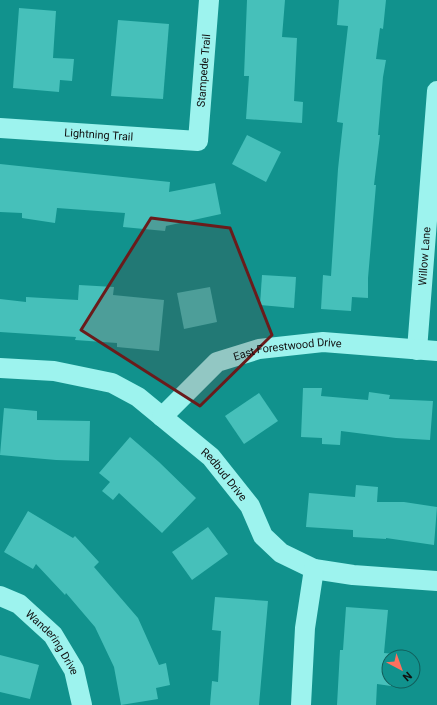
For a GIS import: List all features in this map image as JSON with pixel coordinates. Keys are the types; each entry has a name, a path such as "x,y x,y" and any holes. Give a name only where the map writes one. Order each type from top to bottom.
{"street":[{"name":"Stampede Trail","path":"198,141 209,0"},
{"name":"Willow Lane","path":"417,350 435,144 437,91"},
{"name":"Lightning Trail","path":"0,128 198,141"},
{"name":"East Forestwood Drive","path":"162,416 217,362 259,349 324,342 437,351"},
{"name":"Redbud Drive","path":"0,368 54,371 112,383 138,397 211,457 250,506 263,536 281,553 314,569 353,575 437,581"},
{"path":"301,705 305,628 314,569"},
{"name":"Wandering Drive","path":"0,596 19,604 53,636 74,670 82,705"}],"highlighted area":[{"path":"151,218 230,228 272,335 200,406 81,330"}],"building":[{"path":"247,0 285,0 282,37 297,38 294,101 303,102 302,123 246,119 249,76 244,76"},
{"path":"339,0 386,0 383,29 380,28 376,59 386,60 383,77 378,135 380,135 374,185 376,185 368,278 368,298 352,297 351,311 321,309 323,275 331,276 338,169 343,123 337,122 348,26 337,25"},
{"path":"19,8 56,11 53,58 74,59 72,81 60,80 59,92 13,88"},
{"path":"118,20 169,24 163,99 111,96"},
{"path":"247,135 281,152 266,182 232,164"},
{"path":"0,164 170,182 169,192 215,183 221,214 166,226 165,231 123,227 125,213 57,208 55,223 22,218 22,213 0,212"},
{"path":"262,275 296,277 294,308 260,305"},
{"path":"79,285 114,287 113,295 164,300 159,351 117,347 117,343 75,340 76,337 0,332 0,299 26,302 26,297 78,300"},
{"path":"210,287 217,322 184,329 177,293"},
{"path":"303,388 322,388 321,396 368,400 369,392 390,395 389,399 433,401 430,440 396,438 341,431 340,445 322,444 322,438 301,437"},
{"path":"259,393 278,421 244,444 225,416"},
{"path":"4,408 37,411 37,420 90,421 89,461 56,460 0,455"},
{"path":"130,437 159,462 196,498 162,533 119,493 113,500 102,491 110,482 99,473"},
{"path":"356,485 378,487 377,502 404,502 437,507 434,545 386,538 353,537 353,530 306,527 309,493 355,497"},
{"path":"28,511 73,538 75,536 99,562 94,567 138,618 159,665 166,663 170,685 156,688 158,699 121,705 114,667 95,627 66,593 65,595 36,564 33,569 4,552"},
{"path":"208,527 228,554 192,580 172,552"},
{"path":"215,597 268,601 259,705 210,705 212,681 218,682 221,631 212,630"},
{"path":"346,607 388,610 384,649 381,649 381,685 377,684 376,705 337,705 340,650 343,650"},
{"path":"0,655 39,665 30,699 0,692"}]}
